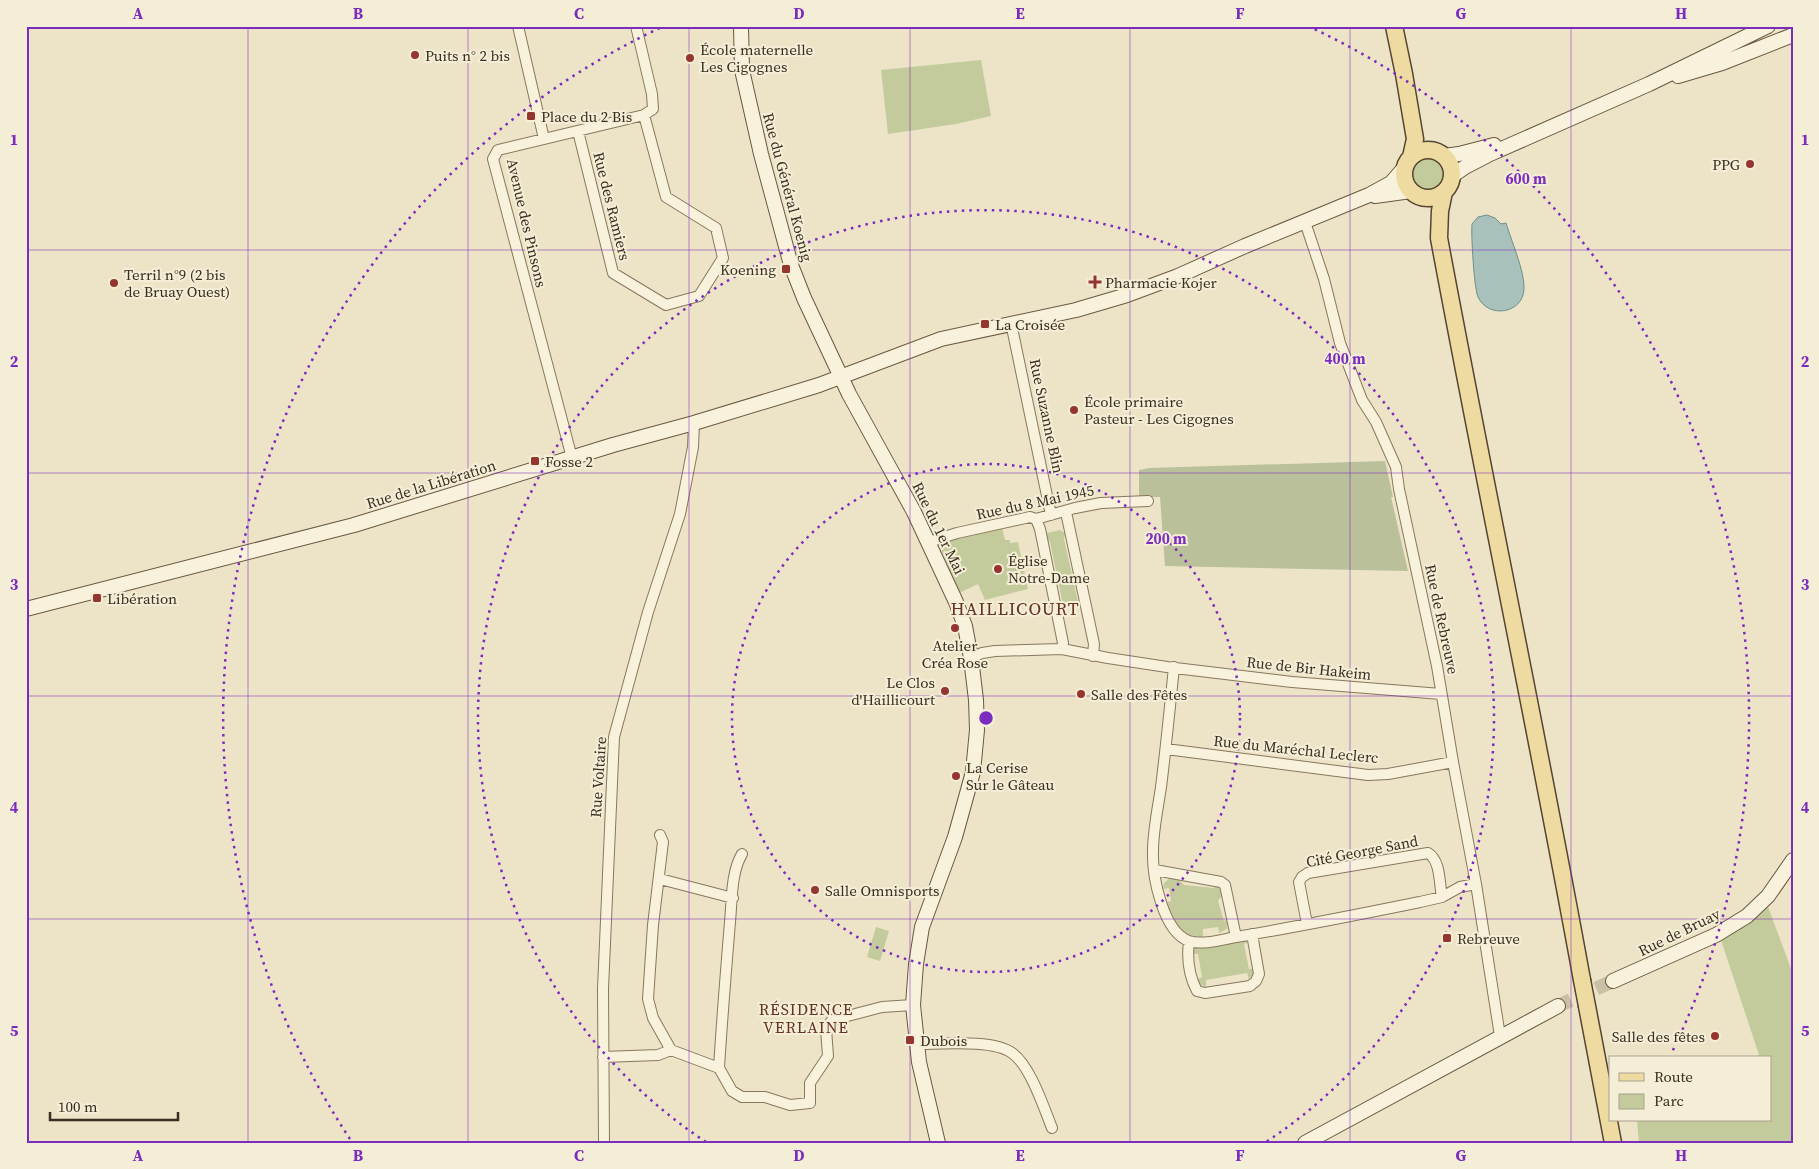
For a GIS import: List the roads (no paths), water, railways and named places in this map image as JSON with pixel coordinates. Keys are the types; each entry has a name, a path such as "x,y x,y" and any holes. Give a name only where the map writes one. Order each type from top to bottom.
{"main road":[{"name":"Rue du Général Koenig","path":"741,26 742,70 786,252 804,298 841,377"},
{"path":"1394,26 1414,139 1405,179 1439,238"},
{"path":"1369,195 1414,194 1432,198 1444,192 1450,185 1452,176 1450,165 1426,136 1403,26"},
{"path":"1452,176 1465,167 1524,138 1572,119 1649,84 1768,26"},
{"path":"1649,84 1722,63 1793,35"},
{"path":"1369,195 1391,183 1409,161 1424,150 1441,154 1459,154 1524,138"},
{"path":"1444,192 1440,211 1439,238 1489,504 1562,866 1609,1122"},
{"name":"Rue de la Libération","path":"26,608 354,525 613,445 694,423 818,385 941,339 1076,310 1127,295 1178,276 1369,195"},
{"name":"Rue du 1er Mai","path":"841,377 929,542 961,614 971,658 977,730 973,772 955,837 922,927 916,964 913,1005 916,1044 938,1143"},
{"name":"Rue de Bruay","path":"1613,981 1716,935 1747,916 1768,896 1793,860"},
{"path":"1306,1143 1558,1006"},
{"path":"1609,1122 1613,1143"}],"street":[{"path":"518,26 544,139"},
{"name":"Rue des Ramiers","path":"578,131 613,273 666,305 699,296 723,258 716,228 666,197 648,112 652,94 636,26"},
{"name":"Avenue des Pinsons","path":"572,458 493,159 498,150 648,112"},
{"name":"Rue de Rebreuve","path":"1305,222 1324,279 1340,343 1362,400 1376,422 1396,467 1438,666 1500,1036"},
{"name":"Rue Suzanne Blin","path":"1011,323 1051,515"},
{"name":"Rue Voltaire","path":"604,1143 602,989 614,737 648,612 680,514 693,446 694,423"},
{"name":"Rue du 8 Mai 1945","path":"929,542 957,533 1030,517 1036,519 1075,508 1102,503 1148,501"},
{"path":"1066,512 1094,644 1093,656"},
{"path":"1036,519 1040,529 1063,643 1062,649"},
{"name":"Rue de Bir Hakeim","path":"971,658 982,653 996,651 1062,649 1093,656 1292,682 1442,694"},
{"path":"1174,667 1153,852 1164,913 1172,928 1189,941 1200,943 1307,924 1442,897 1460,887 1476,884"},
{"name":"Rue du Maréchal Leclerc","path":"1166,749 1368,775 1388,774 1453,762"},
{"path":"660,835 663,842 660,879 653,924 648,999 653,1018 671,1050 719,1068"},
{"name":"Cité George Sand","path":"1307,924 1299,882 1308,873 1428,853 1433,856 1436,862 1442,897"},
{"path":"742,854 737,862 733,898 719,1068 732,1091 742,1097 765,1097 790,1105 810,1104 810,1083 828,1056 826,1029 832,1020 882,1007 913,1005"},
{"path":"1155,870 1221,882 1225,885 1236,937"},
{"path":"660,879 733,898"},
{"path":"1189,941 1187,953 1193,984 1197,990 1205,993 1250,986 1256,981 1259,974 1252,934"},
{"path":"916,1044 986,1045 1002,1047 1013,1053 1024,1066 1052,1128"},
{"path":"603,1057 658,1055 671,1050"}],"water":[{"path":"1487,215 1495,218 1501,224 1506,223 1524,282 1522,297 1518,304 1504,311 1489,309 1478,297 1477,292 1473,261 1472,224 1478,217"}],"tunnel":[{"path":"1558,1006 1613,981"}],"place":[{"name":"Puits n° 2 bis","path":"415,55"},
{"name":"École maternelle Les Cigognes","path":"690,58"},
{"name":"Place du 2 Bis","path":"531,116"},
{"name":"PPG","path":"1750,164"},
{"name":"Koening","path":"786,269"},
{"name":"Pharmacie Kojer","path":"1095,282"},
{"name":"Terril n°9 (2 bis de Bruay Ouest)","path":"114,283"},
{"name":"La Croisée","path":"985,324"},
{"name":"École primaire Pasteur - Les Cigognes","path":"1074,410"},
{"name":"Fosse 2","path":"535,461"},
{"name":"Église Notre-Dame","path":"998,569"},
{"name":"Libération","path":"97,598"},
{"name":"Atelier Créa Rose","path":"955,628"},
{"name":"Le Clos d'Haillicourt","path":"945,691"},
{"name":"Salle des Fêtes","path":"1081,694"},
{"name":"La Cerise Sur le Gâteau","path":"956,776"},
{"name":"Salle Omnisports","path":"815,890"},
{"name":"Rebreuve","path":"1447,938"},
{"name":"Salle des fêtes","path":"1715,1036"},
{"name":"Dubois","path":"910,1040"}],"district":[{"name":"HAILLICOURT","path":"1015,608"},
{"name":"RÉSIDENCE VERLAINE","path":"806,1018"}]}
